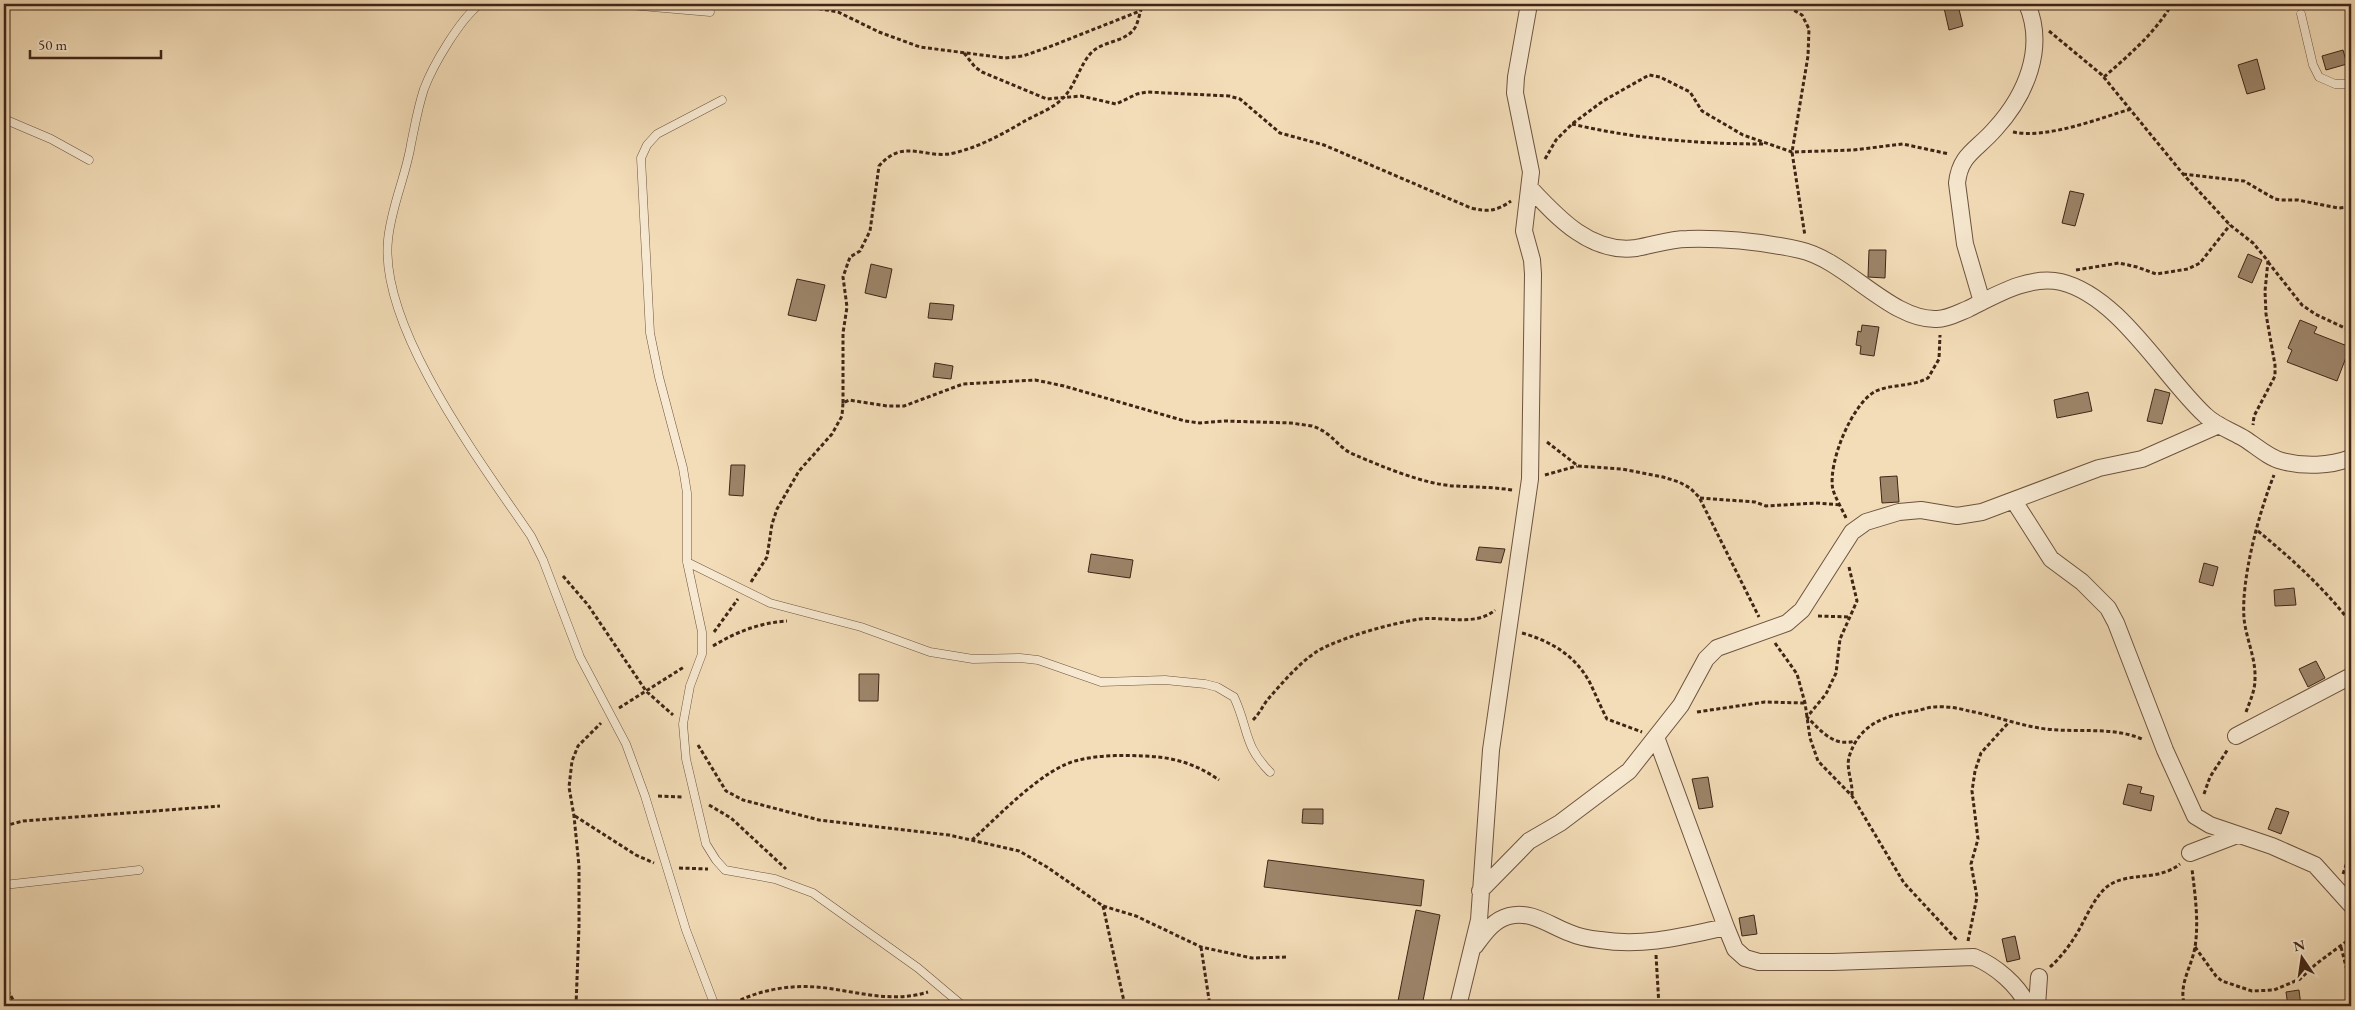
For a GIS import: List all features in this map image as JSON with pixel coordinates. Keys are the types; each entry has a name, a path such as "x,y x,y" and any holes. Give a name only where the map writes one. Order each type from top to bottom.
{"street":[{"path":"1458,1006 1478,920 1491,750 1529,485 1532,432 1533,274 1530,252 1524,231 1532,190 1529,155 1515,93 1529,4"},
{"path":"1982,302 1964,244 1956,183 1960,164 1964,158 1995,129 2020,95 2030,71 2035,38 2029,10"},
{"path":"1532,190 1577,234 1608,247 1633,248 1672,240 1688,239 1764,243 1807,251 1826,260 1893,304 1916,316 1938,319 1952,316 2017,286 2047,280 2063,283 2081,290 2114,313 2208,418 2280,461 2324,464 2351,458"},
{"path":"1480,891 1529,841 1560,823 1629,772 1668,722 1688,693 1706,659 1717,648 1787,623 1802,610 1850,536 1866,522 1899,512 1921,510 1957,516 1982,512 2099,468 2142,458 2220,425"},
{"path":"2014,501 2051,559 2082,582 2108,608 2116,623 2165,750 2195,816 2210,825 2272,846 2315,865 2351,906"},
{"path":"2236,736 2332,688 2351,676"},
{"path":"1656,737 1726,927 1735,949 1745,958 1759,962 1970,953 1987,962 2020,991 2028,1006"},
{"path":"2190,853 2237,835"},
{"path":"1472,949 1489,928 1509,916 1524,915 1547,920 1570,933 1600,940 1655,942 1726,927"},
{"path":"2037,1006 2039,977"}],"lane":[{"path":"480,4 471,10 458,28 425,87 393,212 388,240 388,263 398,308 406,330 435,390 531,536 543,560 580,657 626,744 645,796 686,930 715,1006"},
{"path":"618,4 710,12"},
{"path":"2301,14 2314,65 2319,77 2335,84 2351,84"},
{"path":"722,100 657,134 646,144 641,158 650,332 659,377 684,468 687,493 687,562 701,624 702,651 690,686 683,724 686,758 706,844 725,870 774,879 813,893 943,988 963,1006"},
{"path":"4,119 44,135 89,160"},
{"path":"687,562 770,602 861,627 949,657 1038,660 1101,682 1183,681 1217,687 1234,697 1250,747 1257,759 1270,772"},
{"path":"4,885 140,870"}],"path":[{"path":"793,4 838,12 879,32 920,47 1004,58 1023,56 1140,11"},
{"path":"702,651 767,557 772,524 777,508 799,471 832,434 842,416 843,333 847,308 843,277 850,257 860,251 870,231 880,166 886,157 897,152 919,150 939,155 947,154 1000,137 1064,97 1090,53 1129,34 1136,26 1142,4"},
{"path":"1783,4 1802,15 1809,29 1808,56 1792,152 1807,251"},
{"path":"2104,78 2138,48 2165,16 2172,4"},
{"path":"2029,10 2104,78 2132,109 2183,174 2230,225 2253,244 2302,305 2314,314 2351,331"},
{"path":"964,53 974,67 982,72 1040,97 1081,96 1116,104 1137,94 1147,92 1229,96 1240,99 1280,133 1324,145 1471,208 1488,212 1500,208 1532,190 1548,154 1572,124 1603,101 1648,75 1660,77 1677,84 1695,97 1702,111 1743,135 1792,152 1853,150 1903,144 1964,158"},
{"path":"1995,129 2021,134 2036,133 2132,109"},
{"path":"1572,124 1628,136 1726,144 1768,144"},
{"path":"2183,174 2244,181 2274,199 2323,203 2338,208 2351,207"},
{"path":"2047,280 2079,269 2118,263 2156,274 2188,269 2200,263 2230,225"},
{"path":"2255,445 2254,416 2274,376 2275,365 2266,314 2265,290 2268,261"},
{"path":"1808,717 1826,694 1836,672 1840,639 1858,601 1849,570 1850,536 1841,505 1833,489 1835,462 1842,436 1869,395 1878,390 1921,382 1934,372 1941,350 1938,319"},
{"path":"843,403 849,400 887,406 904,406 963,384 1035,380 1064,386 1200,423 1224,421 1291,423 1312,426 1334,437 1346,451 1425,480 1453,486 1529,485 1578,466 1622,469 1671,480 1690,488 1699,497 1766,631 1797,674 1808,717 1810,738 1818,761 1852,796 1904,884 1970,953"},
{"path":"1532,432 1578,466"},
{"path":"1699,497 1755,502 1766,506 1816,503 1841,505"},
{"path":"2258,530 2311,577 2351,623"},
{"path":"543,560 566,579 588,605 646,691 683,724 726,791 733,796 819,820 920,831 1004,847 1031,857 1103,906 1136,916 1201,947 1252,958 1287,957"},
{"path":"1244,728 1297,670 1324,648 1356,636 1420,619 1482,618 1493,612 1514,587"},
{"path":"576,1006 579,926 578,866 574,816 569,787 572,761 578,746 611,713 646,691 702,651 740,631 758,625 795,621"},
{"path":"1509,630 1534,636 1561,649 1589,681 1607,719 1656,737"},
{"path":"1668,722 1711,708 1765,702 1805,703"},
{"path":"1852,796 1853,786 1848,759 1855,742 1882,718 1935,707 1969,710 2009,722 2040,728 2077,732 2113,731 2131,734 2165,750"},
{"path":"1808,717 1825,735 1838,743 1855,742"},
{"path":"1970,953 1977,897 1971,864 1978,839 1972,790 1975,771 1981,753 2009,722"},
{"path":"972,841 1038,781 1077,760 1136,755 1164,757 1203,768 1219,780"},
{"path":"645,796 695,798 731,818 793,875"},
{"path":"4,826 23,820 220,806"},
{"path":"574,816 636,855 666,867 725,870"},
{"path":"2189,1006 2184,1003 2182,991 2195,947 2196,900 2190,853"},
{"path":"1103,906 1125,1006"},
{"path":"2195,947 2216,976 2222,981 2252,991 2274,990 2300,980 2316,964 2351,938"},
{"path":"1655,942 1659,1006"},
{"path":"1201,947 1210,1006"},
{"path":"2341,947 2351,986"},
{"path":"4,985 17,1006"},
{"path":"729,1006 749,995 771,989 819,987 892,997 916,996 943,988"}],"building":[{"path":"1958,5 1963,26 1949,30 1944,8"},
{"path":"2343,50 2347,64 2326,70 2322,56"},
{"path":"2257,59 2265,89 2247,94 2238,65"},
{"path":"2070,191 2084,194 2075,226 2062,223"},
{"path":"1869,250 1886,250 1885,278 1868,277"},
{"path":"2248,254 2262,260 2252,283 2238,277"},
{"path":"871,264 892,269 886,298 865,293"},
{"path":"797,279 825,285 816,321 788,315"},
{"path":"930,303 954,305 952,320 928,318"},
{"path":"2300,320 2317,327 2314,333 2350,347 2337,381 2287,362 2292,350 2288,348"},
{"path":"1862,325 1879,327 1874,356 1860,354 1861,346 1856,345 1858,331 1861,332"},
{"path":"935,363 953,366 951,379 933,377"},
{"path":"2155,389 2170,393 2162,424 2147,421"},
{"path":"2088,392 2092,411 2057,418 2054,400"},
{"path":"731,465 745,465 743,496 729,495"},
{"path":"1897,476 1899,502 1882,503 1880,477"},
{"path":"1479,547 1505,549 1501,563 1476,560"},
{"path":"1091,554 1133,560 1130,578 1088,572"},
{"path":"2204,563 2218,567 2213,586 2199,582"},
{"path":"2294,588 2296,605 2275,606 2274,590"},
{"path":"2316,661 2325,678 2308,687 2299,669"},
{"path":"859,674 879,674 878,701 859,701"},
{"path":"1708,777 1713,807 1699,809 1692,779"},
{"path":"2128,784 2142,787 2140,793 2154,796 2151,811 2123,804"},
{"path":"2276,808 2289,812 2281,834 2268,829"},
{"path":"1303,809 1323,809 1323,824 1302,823"},
{"path":"1268,860 1424,880 1421,906 1264,887"},
{"path":"1416,910 1440,915 1422,1006 1397,1006"},
{"path":"1754,915 1757,934 1742,936 1739,918"},
{"path":"2015,936 2020,959 2007,962 2002,939"},
{"path":"2299,990 2301,1006 2288,1006 2286,992"}]}
